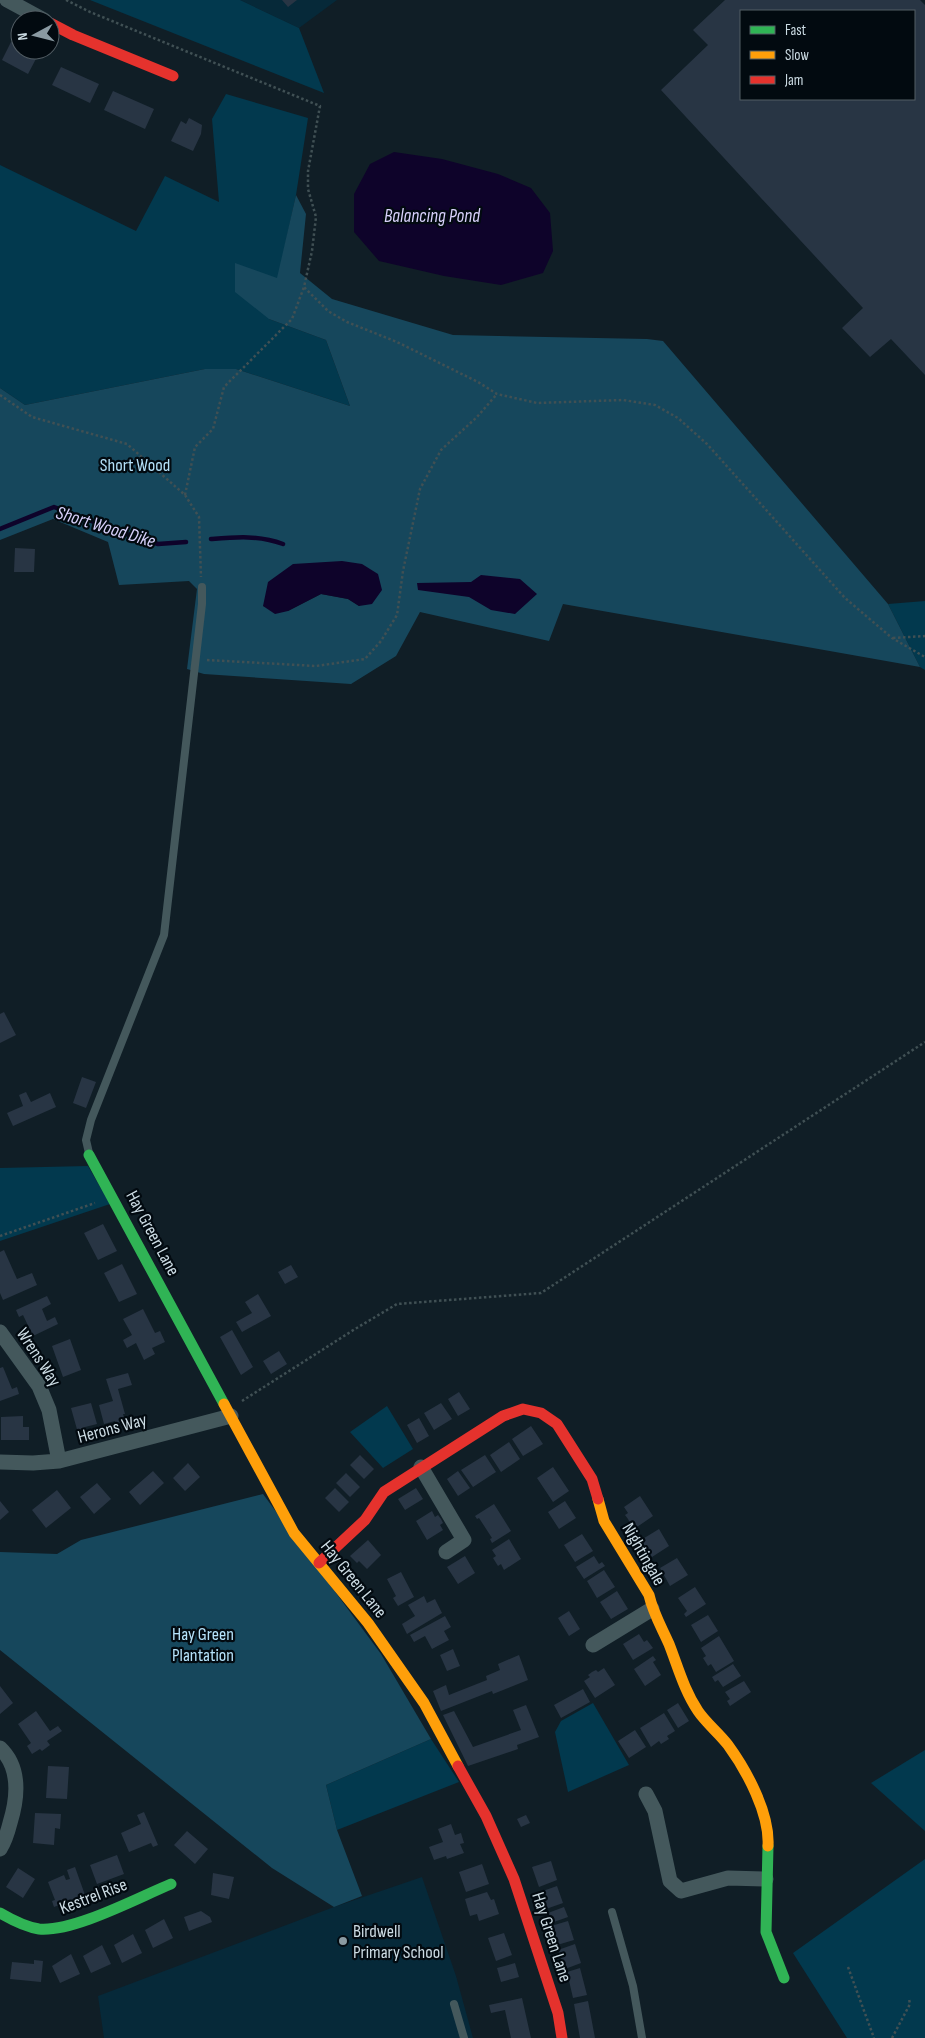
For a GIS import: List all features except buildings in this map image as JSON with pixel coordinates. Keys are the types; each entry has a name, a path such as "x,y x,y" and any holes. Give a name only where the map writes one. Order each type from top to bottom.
{"street":[{"path":"6,0 25,10"},
{"path":"60,29 73,36 173,76"},
{"name":"Hay Green Lane","path":"89,1154 294,1533 368,1623 424,1703 486,1816 514,1879 558,2013 562,2038"},
{"name":"Wrens Way","path":"0,1332 39,1386 49,1410 59,1461"},
{"name":"Nightingale","path":"319,1563 365,1520 384,1492 503,1416 523,1409 541,1413 557,1424 592,1479 604,1521 649,1595 652,1609 669,1645 680,1676 698,1711 728,1745 750,1782 764,1815 769,1835 766,1879 766,1932 784,1978"},
{"name":"Herons Way","path":"0,1462 33,1463 59,1461 229,1412"},
{"path":"421,1467 464,1540 446,1552"},
{"path":"593,1645 652,1609"},
{"path":"0,1748 12,1765 16,1783 16,1801 0,1849"},
{"path":"646,1794 655,1811 670,1881 680,1891 728,1878 766,1879"},
{"name":"Kestrel Rise","path":"0,1913 28,1928 52,1930 69,1928 171,1884"}],"lane":[{"path":"89,1154 86,1140 91,1120 164,935 196,660 202,586"},
{"path":"612,1912 633,1986 642,2038"},
{"path":"454,2004 464,2038"}],"path":[{"path":"66,0 99,16 320,106 308,171 308,189 316,216 312,251 304,287 292,319 224,387 213,429 195,447 185,495"},
{"path":"304,287 328,311 347,322 397,342 478,382 497,394 537,403 623,400 655,405 678,418 707,444 845,598 892,638 925,657"},
{"path":"196,660 316,666 365,659 381,641 397,615 403,571 420,489 441,450 477,417 497,394"},
{"path":"0,395 32,417 127,444 185,495 199,517 202,586"},
{"path":"892,638 925,636"},
{"path":"229,1412 235,1405 397,1304 541,1293 925,1042"},
{"path":"0,1236 103,1200 108,1201 114,1198"},
{"path":"848,1967 874,2038"},
{"path":"892,2038 910,2004 909,1999"}],"shaded area":[{"path":"90,0 240,0 299,28 324,93"},
{"path":"240,0 337,0 299,28"},
{"path":"226,94 308,118 296,195 269,319 326,340 350,406 236,369 205,369 25,405 0,388 0,165 136,231 165,176 219,202 212,119"},
{"path":"925,601 925,670 920,667 888,604"},
{"path":"88,1166 110,1204 0,1241 0,1168"},
{"path":"387,1406 413,1449 383,1468 350,1432"},
{"path":"593,1703 629,1765 568,1792 555,1732 561,1721"},
{"path":"431,1739 459,1782 337,1830 326,1785"},
{"path":"925,1750 925,1831 871,1783"},
{"path":"925,1859 925,2038 847,2038 793,1953"},
{"name":"Birdwell Primary School","path":"422,1877 456,1976 473,2038 104,2038 98,1996 334,1907"}],"green space":[{"name":"Short Wood","path":"296,195 306,214 300,273 332,299 453,335 647,339 663,341 888,604 920,667 563,604 549,641 420,612 396,656 351,684 204,674 187,669 197,589 189,581 119,585 108,542 53,519 0,540 0,388 25,405 205,369 236,369 350,406 326,340 269,319 235,292 235,263 277,278","holes":["378,574 359,606 348,599 321,594 288,611 263,606"]},
{"name":"Hay Green Plantation","path":"263,1494 381,1654 431,1739 326,1785 337,1830 362,1896 334,1907 272,1868 0,1650 0,1552 57,1554 81,1540"}],"water":[{"name":"Balancing Pond","path":"394,152 442,159 498,174 531,188 550,213 553,251 543,273 501,285 444,276 379,261 354,232 354,194 370,164"},
{"path":"342,561 362,564 378,574 382,590 372,604 359,606 348,599 321,594 288,611 275,614 263,606 268,582 293,564"},
{"path":"481,575 520,579 537,594 515,614 491,610 469,597 418,590 417,583 471,582"}],"waterway":[{"name":"Short Wood Dike","path":"0,529 54,507 158,544 186,542"},
{"path":"211,539 256,538 283,544"}],"traffic: fast":[{"path":"89,1155 224,1404"},
{"path":"768,1846 766,1932 784,1978"},
{"path":"0,1913 29,1927 53,1929 87,1920 171,1884"}],"traffic: slow":[{"path":"224,1404 294,1533 368,1623 424,1703 458,1766"},
{"path":"598,1499 604,1521 649,1595 655,1614 693,1703 701,1715 728,1745 750,1780 765,1820 768,1846"}],"traffic: jam":[{"path":"60,28 173,76"},
{"path":"319,1563 365,1520 384,1492 503,1416 523,1409 541,1413 557,1424 592,1479 598,1499"},
{"path":"458,1766 486,1816 514,1879 558,2013 562,2038"}],"place":[{"name":"Birdwell Primary School","path":"343,1941"}]}
